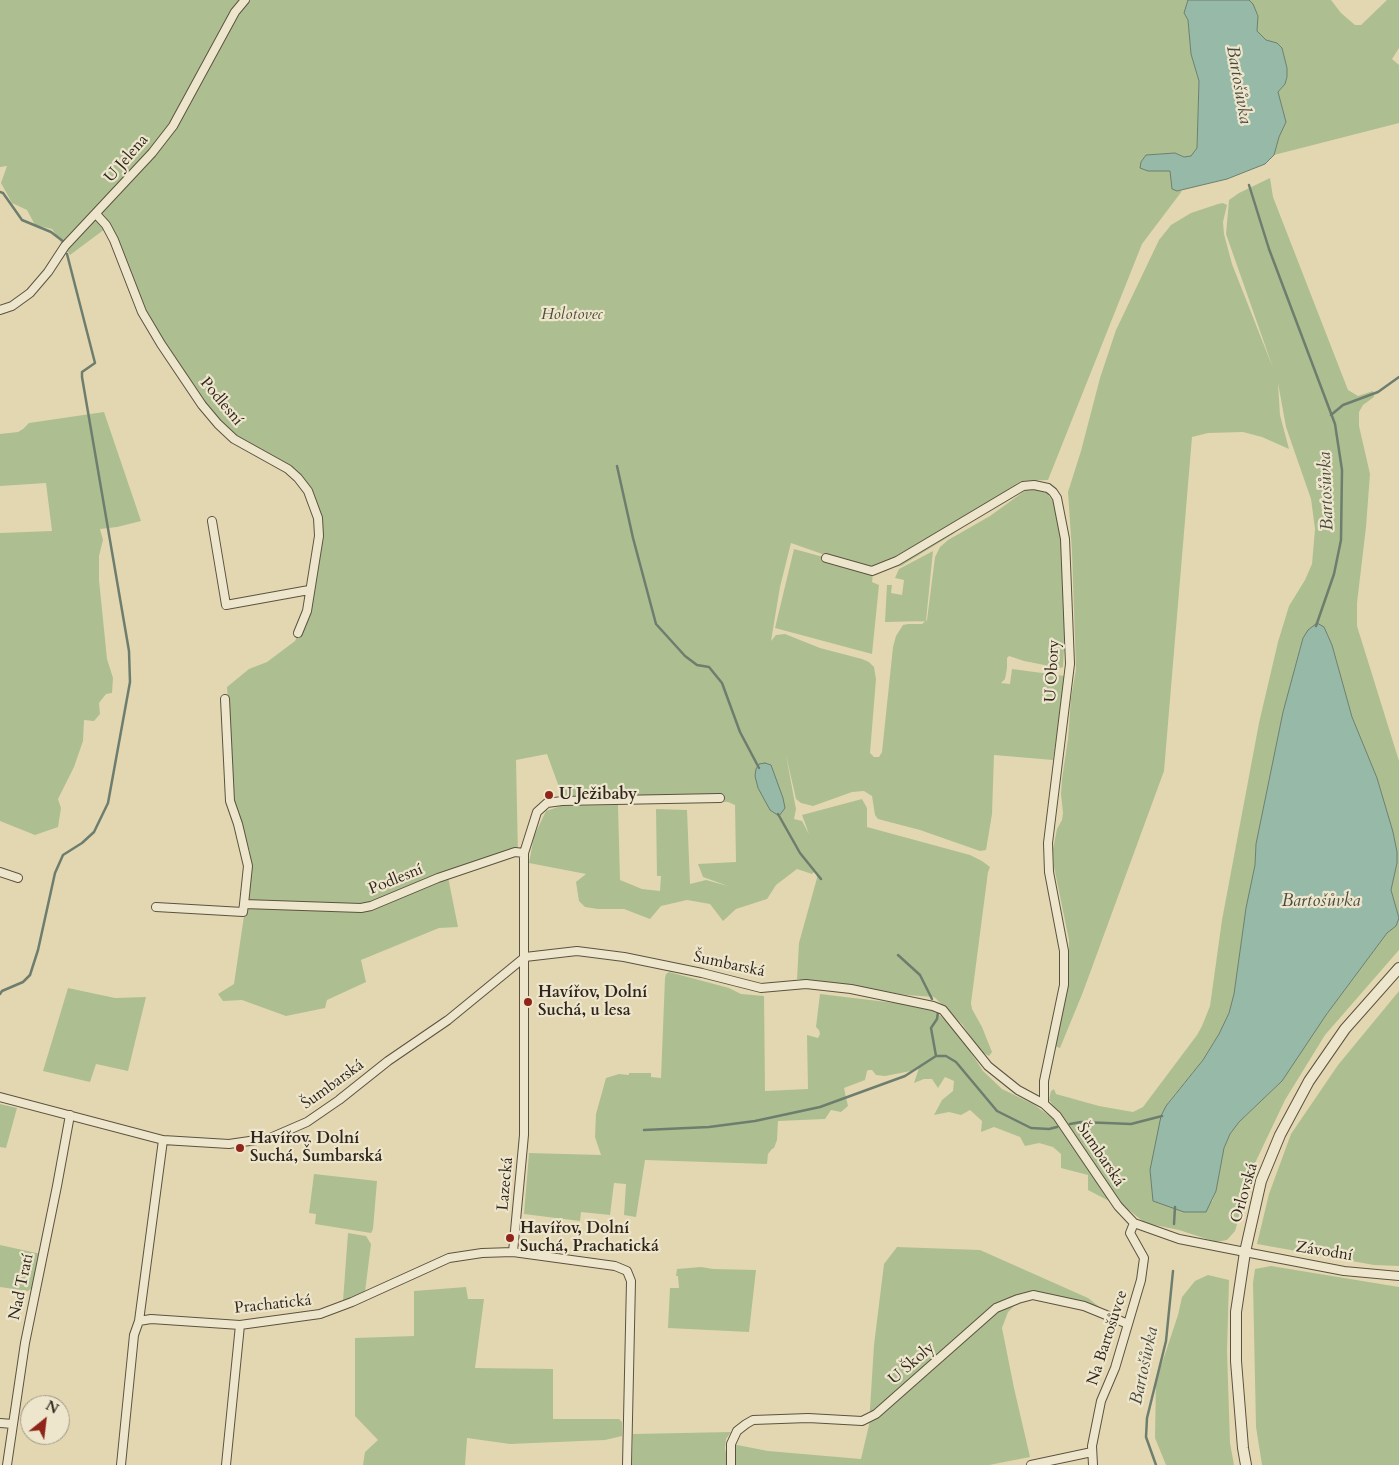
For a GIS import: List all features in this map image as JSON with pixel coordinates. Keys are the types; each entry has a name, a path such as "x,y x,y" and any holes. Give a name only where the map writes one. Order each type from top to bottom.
{"street":[{"name":"U Jelena","path":"0,310 12,306 30,293 48,272 65,246 152,153 172,126 235,12 245,0"},
{"name":"Podlesní","path":"96,214 106,225 114,240 142,312 161,344 202,404 218,424 234,438 288,469 308,491 318,518 319,536 306,611 298,633"},
{"name":"U Obory","path":"826,558 872,571 897,561 1023,486 1034,485 1048,488 1057,498 1065,539 1070,664 1048,842 1049,872 1064,951 1064,985 1044,1081 1044,1104"},
{"path":"212,521 226,605 309,590"},
{"path":"225,699 230,801 238,824 248,866 244,904"},
{"name":"Lazecká","path":"513,1252 524,1135 524,853 537,812 546,803 562,801 720,798"},
{"name":"Podlesní","path":"156,907 243,912 244,904 361,908 371,906 438,878 515,852 524,853"},
{"path":"0,872 18,878"},
{"name":"Šumbarská","path":"0,1097 163,1140 229,1144 270,1138 307,1122 339,1100 388,1061 448,1020 525,957 577,951 624,956 760,988 806,984 850,990 933,1006 943,1010 988,1066 1018,1090 1044,1104 1057,1116 1118,1206 1134,1223 1179,1239 1244,1252"},
{"name":"Orlovská","path":"1246,1465 1243,1448 1236,1351 1236,1312 1244,1252 1261,1181 1280,1134 1309,1081 1345,1029 1399,968"},
{"name":"Nad Tratí","path":"8,1465 25,1343 70,1115"},
{"path":"121,1465 134,1335 139,1321 163,1140"},
{"name":"Na Bartošůvce","path":"1093,1465 1092,1452 1101,1401 1115,1368 1141,1280 1144,1258 1130,1233 1134,1223"},
{"path":"513,1252 614,1266 627,1271 631,1281 627,1465"},
{"name":"Prachatická","path":"139,1321 152,1319 240,1325 320,1314 352,1302 449,1258 482,1253 513,1252"},
{"name":"Závodní","path":"1244,1252 1344,1271 1399,1276"},
{"name":"U Školy","path":"731,1465 731,1444 738,1431 746,1424 753,1420 808,1418 862,1420 876,1414 996,1308 1018,1300 1033,1295 1084,1306 1128,1324"},
{"path":"226,1465 240,1325"},
{"path":"0,1423 13,1424"},
{"path":"1031,1465 1092,1452"}],"green space":[{"name":"Holotovec","path":"0,0 1188,0 1184,13 1188,20 1191,54 1199,81 1197,148 1192,156 1184,157 1175,153 1146,155 1141,162 1147,171 1170,171 1172,189 1182,191 1142,244 1048,480 1021,481 991,501 953,534 901,566 859,567 791,543 780,587 771,641 776,635 785,634 820,648 862,659 874,667 876,679 870,753 874,757 879,757 882,752 893,647 896,636 903,625 922,624 927,620 935,557 940,547 948,540 990,516 1026,490 1032,489 1046,492 1055,504 1062,542 1065,631 1063,667 1024,661 1009,656 1007,658 1005,679 1001,683 1010,684 1012,669 1065,676 1053,760 994,755 992,814 986,850 980,851 920,830 878,819 875,815 872,796 864,791 852,792 813,806 801,803 796,799 786,755 796,809 794,819 802,821 809,834 802,815 862,799 867,808 867,827 970,855 990,867 971,1003 992,1052 989,1056 981,1052 962,1024 934,997 907,995 797,979 799,943 817,878 816,870 812,874 797,869 776,885 767,899 736,909 723,921 710,904 687,900 661,906 650,919 624,909 585,907 579,901 576,882 586,874 529,863 534,836 546,811 561,806 618,805 620,880 642,889 660,891 661,876 657,876 656,809 687,810 690,884 706,880 728,886 703,877 698,864 736,862 735,805 728,802 563,798 547,754 516,760 518,856 448,877 458,927 439,928 361,960 366,982 327,1000 325,1008 286,1016 242,1000 223,1001 218,994 234,984 250,875 250,852 234,800 227,687 249,669 267,662 295,641 309,612 321,539 308,488 235,436 219,422 197,395 144,312 109,226 70,255 52,229 35,225 27,210 12,203 1,183 7,166 0,167"},
{"path":"1249,0 1331,0 1341,13 1355,25 1361,25 1387,0 1399,0 1399,48 1392,59 1399,65 1399,123 1274,155 1286,122 1278,92 1285,84 1287,68 1282,48 1277,43 1266,40 1257,31 1258,15"},
{"path":"1270,178 1273,197 1348,390 1358,396 1373,391 1374,397 1363,405 1359,412 1359,426 1370,474 1357,603 1357,626 1399,761 1399,918 1399,950 1325,1035 1285,1100 1256,1161 1235,1231 1227,1240 1216,1242 1179,1230 1145,1223 1119,1202 1091,1158 1049,1100 1051,1091 1054,1089 1056,1094 1099,1106 1133,1112 1143,1107 1197,1035 1210,1006 1222,920 1259,723 1278,642 1289,606 1305,580 1312,564 1315,529 1311,499 1286,427 1278,383 1280,415 1289,449 1262,437 1243,432 1208,433 1192,437 1164,771 1083,992 1060,1048 1054,1046 1067,984 1069,940 1054,867 1053,849 1063,813 1062,779 1076,669 1068,492 1100,378 1116,330 1159,240 1171,225 1191,213 1223,203 1227,205 1223,222 1224,234 1232,264 1273,368 1226,234 1229,200","holes":["1324,627 1332,645 1352,717 1377,778 1393,832 1397,863 1391,890 1399,918 1396,926 1387,933 1326,1015 1282,1081 1239,1122 1230,1134 1224,1148 1216,1191 1212,1202 1168,1103 1203,1060 1229,1013 1234,994 1246,908 1255,865 1256,844 1283,712 1303,638"]},
{"path":"104,412 141,521 100,529 103,540 99,556 99,580 107,659 113,678 112,693 106,694 99,703 100,714 94,721 84,720 83,741 74,767 58,799 61,808 58,827 35,835 0,821 0,533 52,531 46,483 0,486 0,434 18,432 29,423"},
{"path":"794,549 838,561 873,574 872,582 879,585 872,654 775,628"},
{"path":"933,551 926,621 885,622 887,585 892,585 891,593 902,595 904,580 895,578 899,569"},
{"path":"669,972 729,988 741,994 764,996 765,1091 808,1089 807,1035 818,1038 820,1034 816,1027 820,994 920,1006 933,1010 954,1027 983,1071 1002,1089 1033,1104 1054,1119 1082,1157 1111,1202 1088,1190 1088,1175 1061,1168 1061,1154 1053,1147 1039,1143 1025,1146 1020,1137 994,1127 981,1132 982,1121 970,1110 961,1115 949,1112 934,1115 942,1100 953,1091 954,1081 945,1077 938,1088 932,1079 924,1079 914,1083 919,1068 885,1076 876,1075 872,1070 869,1070 865,1080 844,1088 848,1106 841,1112 831,1110 825,1119 778,1121 777,1140 774,1148 768,1154 767,1164 645,1160 636,1217 624,1215 626,1184 614,1183 610,1215 581,1212 580,1221 524,1214 529,1153 601,1155 595,1137 596,1114 606,1078 619,1074 651,1073 651,1077 661,1078 665,978"},
{"path":"68,988 115,998 146,997 128,1071 96,1064 90,1082 43,1071"},
{"path":"1399,991 1399,1266 1374,1265 1257,1244 1269,1194 1291,1134 1338,1065"},
{"path":"0,1104 17,1108 6,1148 0,1147"},
{"path":"314,1174 377,1181 373,1229 371,1233 315,1224 316,1214 309,1213"},
{"path":"348,1233 366,1236 371,1244 365,1292 343,1301"},
{"path":"0,1245 41,1254 34,1285 28,1291 0,1287"},
{"path":"897,1247 980,1250 1088,1298 1102,1309 1125,1320 1034,1293 1017,1303 1008,1312 1002,1328 1030,1457 989,1465 732,1465 732,1444 768,1451 861,1459 869,1425 874,1345 884,1264"},
{"path":"1271,1266 1399,1287 1399,1465 1262,1465 1256,1427 1253,1283 1255,1269"},
{"path":"701,1267 756,1270 749,1332 668,1328 670,1288 679,1288 678,1276 676,1276 677,1269"},
{"path":"1208,1275 1229,1280 1227,1351 1230,1443 1234,1465 1166,1465 1155,1438 1156,1381 1178,1315 1182,1297 1195,1281"},
{"path":"466,1287 468,1299 484,1299 475,1368 553,1369 553,1419 619,1419 622,1422 622,1436 605,1440 510,1444 467,1438 465,1465 363,1465 365,1452 378,1440 355,1416 355,1338 414,1336 414,1291"},
{"path":"731,1432 726,1439 725,1448 728,1465 632,1465 633,1434"}],"water":[{"path":"1188,0 1249,0 1253,4 1258,16 1257,31 1266,40 1277,43 1282,48 1287,68 1287,77 1285,84 1278,92 1286,122 1274,155 1265,164 1227,179 1177,191 1172,189 1170,171 1148,171 1140,168 1141,162 1146,155 1175,153 1184,157 1191,156 1197,148 1199,81 1191,54 1188,20 1184,13"},
{"name":"Bartošůvka","path":"1317,623 1324,627 1332,645 1352,717 1377,778 1393,832 1397,863 1391,890 1399,918 1396,926 1387,933 1326,1015 1282,1081 1239,1122 1230,1134 1224,1148 1216,1191 1206,1212 1184,1212 1153,1201 1150,1170 1161,1116 1166,1106 1203,1060 1229,1013 1234,994 1246,908 1255,865 1256,844 1283,712 1303,638 1308,630"},
{"path":"759,764 771,765 783,798 785,808 779,816 770,810 758,788 755,776 756,769"}],"waterway":[{"name":"Bartošůvka","path":"1249,185 1269,249 1335,424 1342,470 1341,540 1334,574 1316,626"},
{"path":"0,192 3,193 22,220 51,232 64,242"},
{"path":"0,994 2,991 23,982 30,975 38,950 55,873 63,855 82,843 94,832 108,803 130,682 129,651 82,377 82,372 95,363 67,254"},
{"path":"1331,415 1343,405 1378,392 1399,377"},
{"path":"617,466 633,538 656,624 685,656 697,665 709,667 722,683 740,732 759,768"},
{"path":"778,814 800,853 821,879"},
{"path":"898,955 920,975 932,999"},
{"path":"938,1012 937,1019 931,1028 936,1056 946,1056 956,1062 997,1111 1031,1128 1049,1129 1057,1127"},
{"path":"644,1130 709,1127 755,1121 820,1107 905,1076 936,1056"},
{"path":"1070,1124 1081,1122 1131,1124 1162,1116"},
{"name":"Bartošůvka","path":"1174,1224 1175,1207"},
{"name":"Bartošůvka","path":"1156,1465 1146,1437 1147,1418 1166,1341 1173,1271"}],"place":[{"name":"U Ježibaby","path":"549,795"},
{"name":"Havířov, Dolní Suchá, u lesa","path":"528,1002"},
{"name":"Havířov, Dolní Suchá, Šumbarská","path":"240,1148"},
{"name":"Havířov, Dolní Suchá, Prachatická","path":"510,1238"}]}
